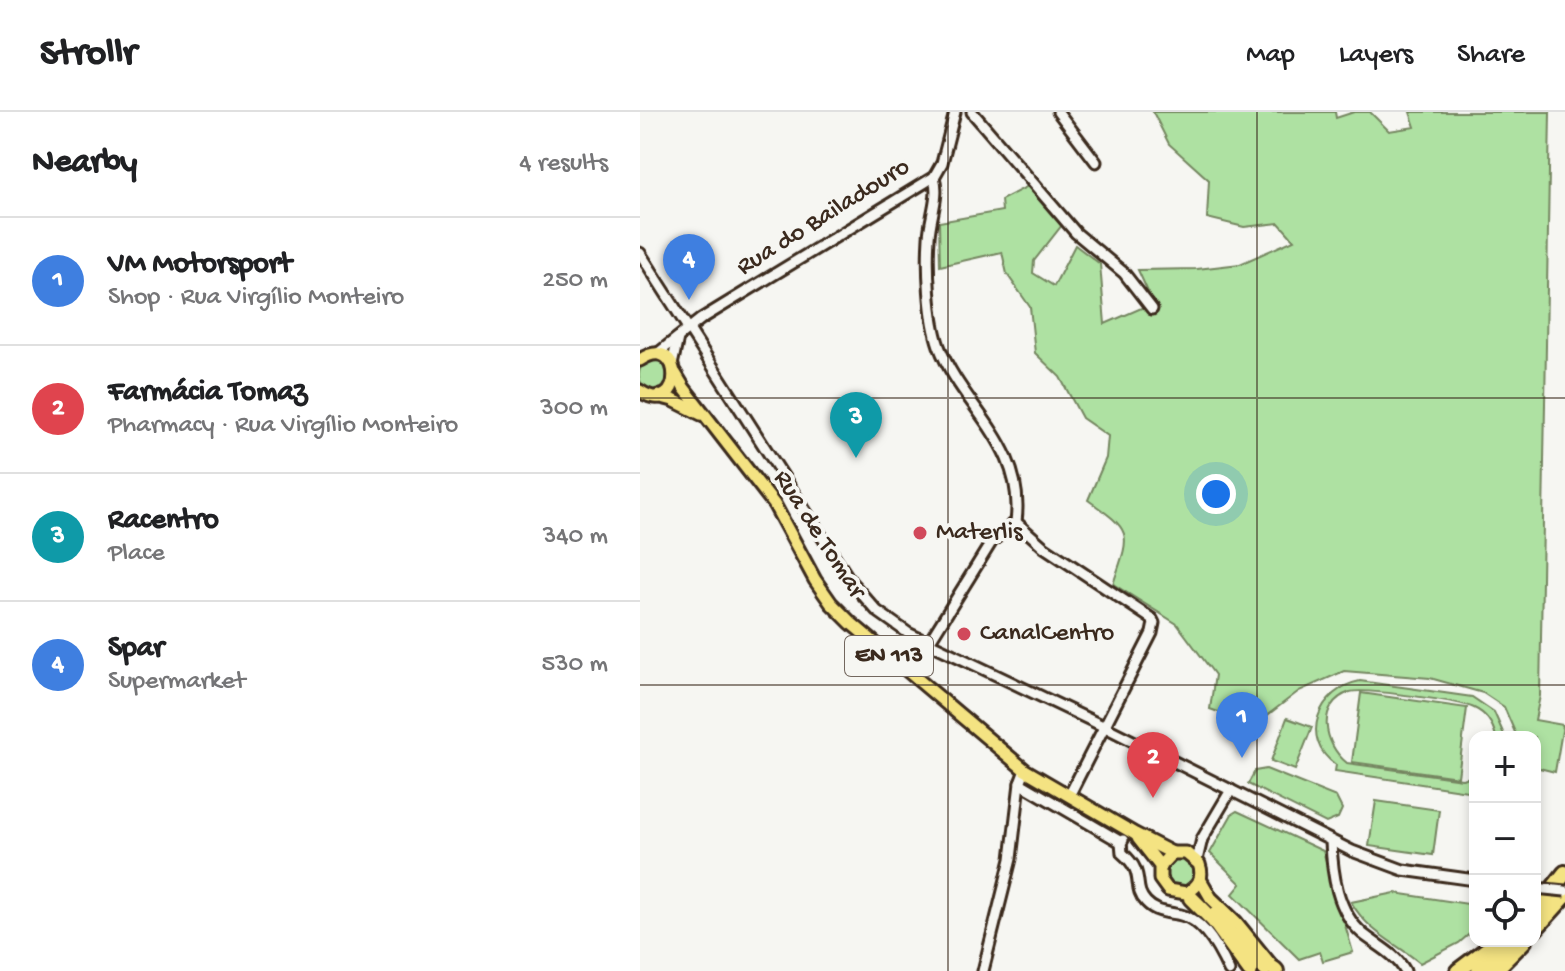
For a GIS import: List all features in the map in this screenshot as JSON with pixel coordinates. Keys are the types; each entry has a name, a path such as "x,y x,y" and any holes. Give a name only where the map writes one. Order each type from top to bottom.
{"highway":[{"path":"1541,909 1565,873"},
{"path":"1541,909 1565,894"},
{"path":"1185,896 1213,920 1250,971"},
{"path":"1541,912 1546,924 1541,930"},
{"path":"1458,971 1490,947"},
{"path":"1479,971 1503,947"},
{"path":"1494,971 1518,947"},
{"path":"1507,971 1527,947"}],"main road":[{"name":"Rua de Tomar","path":"646,356 666,358 708,419 774,504 831,603 865,636 1025,770 1132,833 1172,853 1186,853"},
{"name":"Rua de Tomar","path":"647,395 669,390 674,369"},
{"name":"Rua de Tomar","path":"647,395 684,404 708,419"},
{"name":"Rua de Tomar","path":"1132,833 1160,866 1159,873 1168,890 1185,896 1218,917 1273,970"},
{"path":"1160,866 1172,853"},
{"path":"1186,853 1197,860"},
{"name":"Rua de Tomar","path":"1197,860 1201,869 1200,879 1211,898 1236,922 1273,970"},
{"path":"1185,896 1200,879"}],"street":[{"path":"972,112 1076,233 1124,273 1152,309"},
{"path":"1058,112 1096,162"},
{"name":"Rua do Bailadouro","path":"646,356 934,177 942,163 951,113"},
{"path":"934,177 936,191 929,239 936,335 947,364 995,434 1005,455 1015,488 1016,522 1044,547 1148,615 1154,623 1152,633 1069,796"},
{"path":"640,253 851,582 885,618 928,644 1105,727 1331,841 1403,870 1469,879"},
{"path":"674,369 678,338"},
{"path":"928,644 992,541 1016,522"},
{"path":"983,971 1011,859 1020,783 1025,770"},
{"path":"1020,783 1121,842"},
{"path":"1197,860 1202,839 1231,790"},
{"path":"1121,842 1132,833"},
{"path":"1186,853 1202,839"},
{"path":"1331,841 1335,881 1348,915 1361,932 1384,948 1404,968"},
{"path":"1121,842 1122,853 1139,874 1139,888 1146,902 1161,912 1184,916 1198,925 1215,944 1229,971"},
{"path":"1541,889 1565,894"}],"green space":[{"path":"1153,112 1335,112 1336,118 1354,112 1370,112 1389,131 1415,127 1410,112 1550,112 1540,696 1535,720 1563,725 1555,772 1541,768 1541,731 1514,731 1504,707 1483,693 1430,678 1344,671 1299,691 1261,720 1243,721 1210,709 1215,675 1177,624 1113,584 1123,553 1124,534 1113,519 1088,500 1106,458 1108,436 1082,418 1060,377 1035,353 1030,307 1007,274 1002,252 940,266 939,222 1002,211 1001,200 1028,186 1062,225 1034,261 1033,273 1054,286 1075,245 1100,264 1105,324 1153,303 1138,270 1197,269 1240,264 1294,240 1279,223 1244,227 1207,218 1209,180 1169,144"},
{"path":"654,360 665,364 669,375 665,386 654,390 643,386 639,375 643,364"},
{"path":"1360,681 1472,697 1494,712 1502,731 1494,731 1486,716 1465,705 1392,693 1350,692 1332,706 1327,725 1333,746 1347,763 1462,779 1469,777 1469,790 1335,771 1336,765 1324,754 1318,742 1316,729 1324,704 1346,686"},
{"path":"1361,693 1467,708 1458,777 1352,762"},
{"path":"1287,718 1312,727 1295,770 1271,761"},
{"path":"1266,769 1336,797 1342,809 1338,818 1326,823 1248,784 1255,771"},
{"path":"1376,801 1439,810 1433,855 1369,846"},
{"path":"1237,811 1323,851 1353,952 1323,961 1320,952 1299,959 1233,894 1241,884 1210,853 1232,814"},
{"path":"1180,859 1191,863 1195,874 1191,885 1180,889 1169,885 1165,874 1169,863"},
{"path":"1395,893 1469,904 1469,934 1459,943 1420,963 1366,922 1351,902"}],"place":[{"name":"Spar","path":"689,300"},
{"name":"Racentro","path":"856,458"},
{"name":"Materlis","path":"920,533"},
{"name":"CanalCentro","path":"964,634"},
{"name":"VM Motorsport","path":"1242,758"},
{"name":"Farmácia Tomaz","path":"1153,798"}]}
